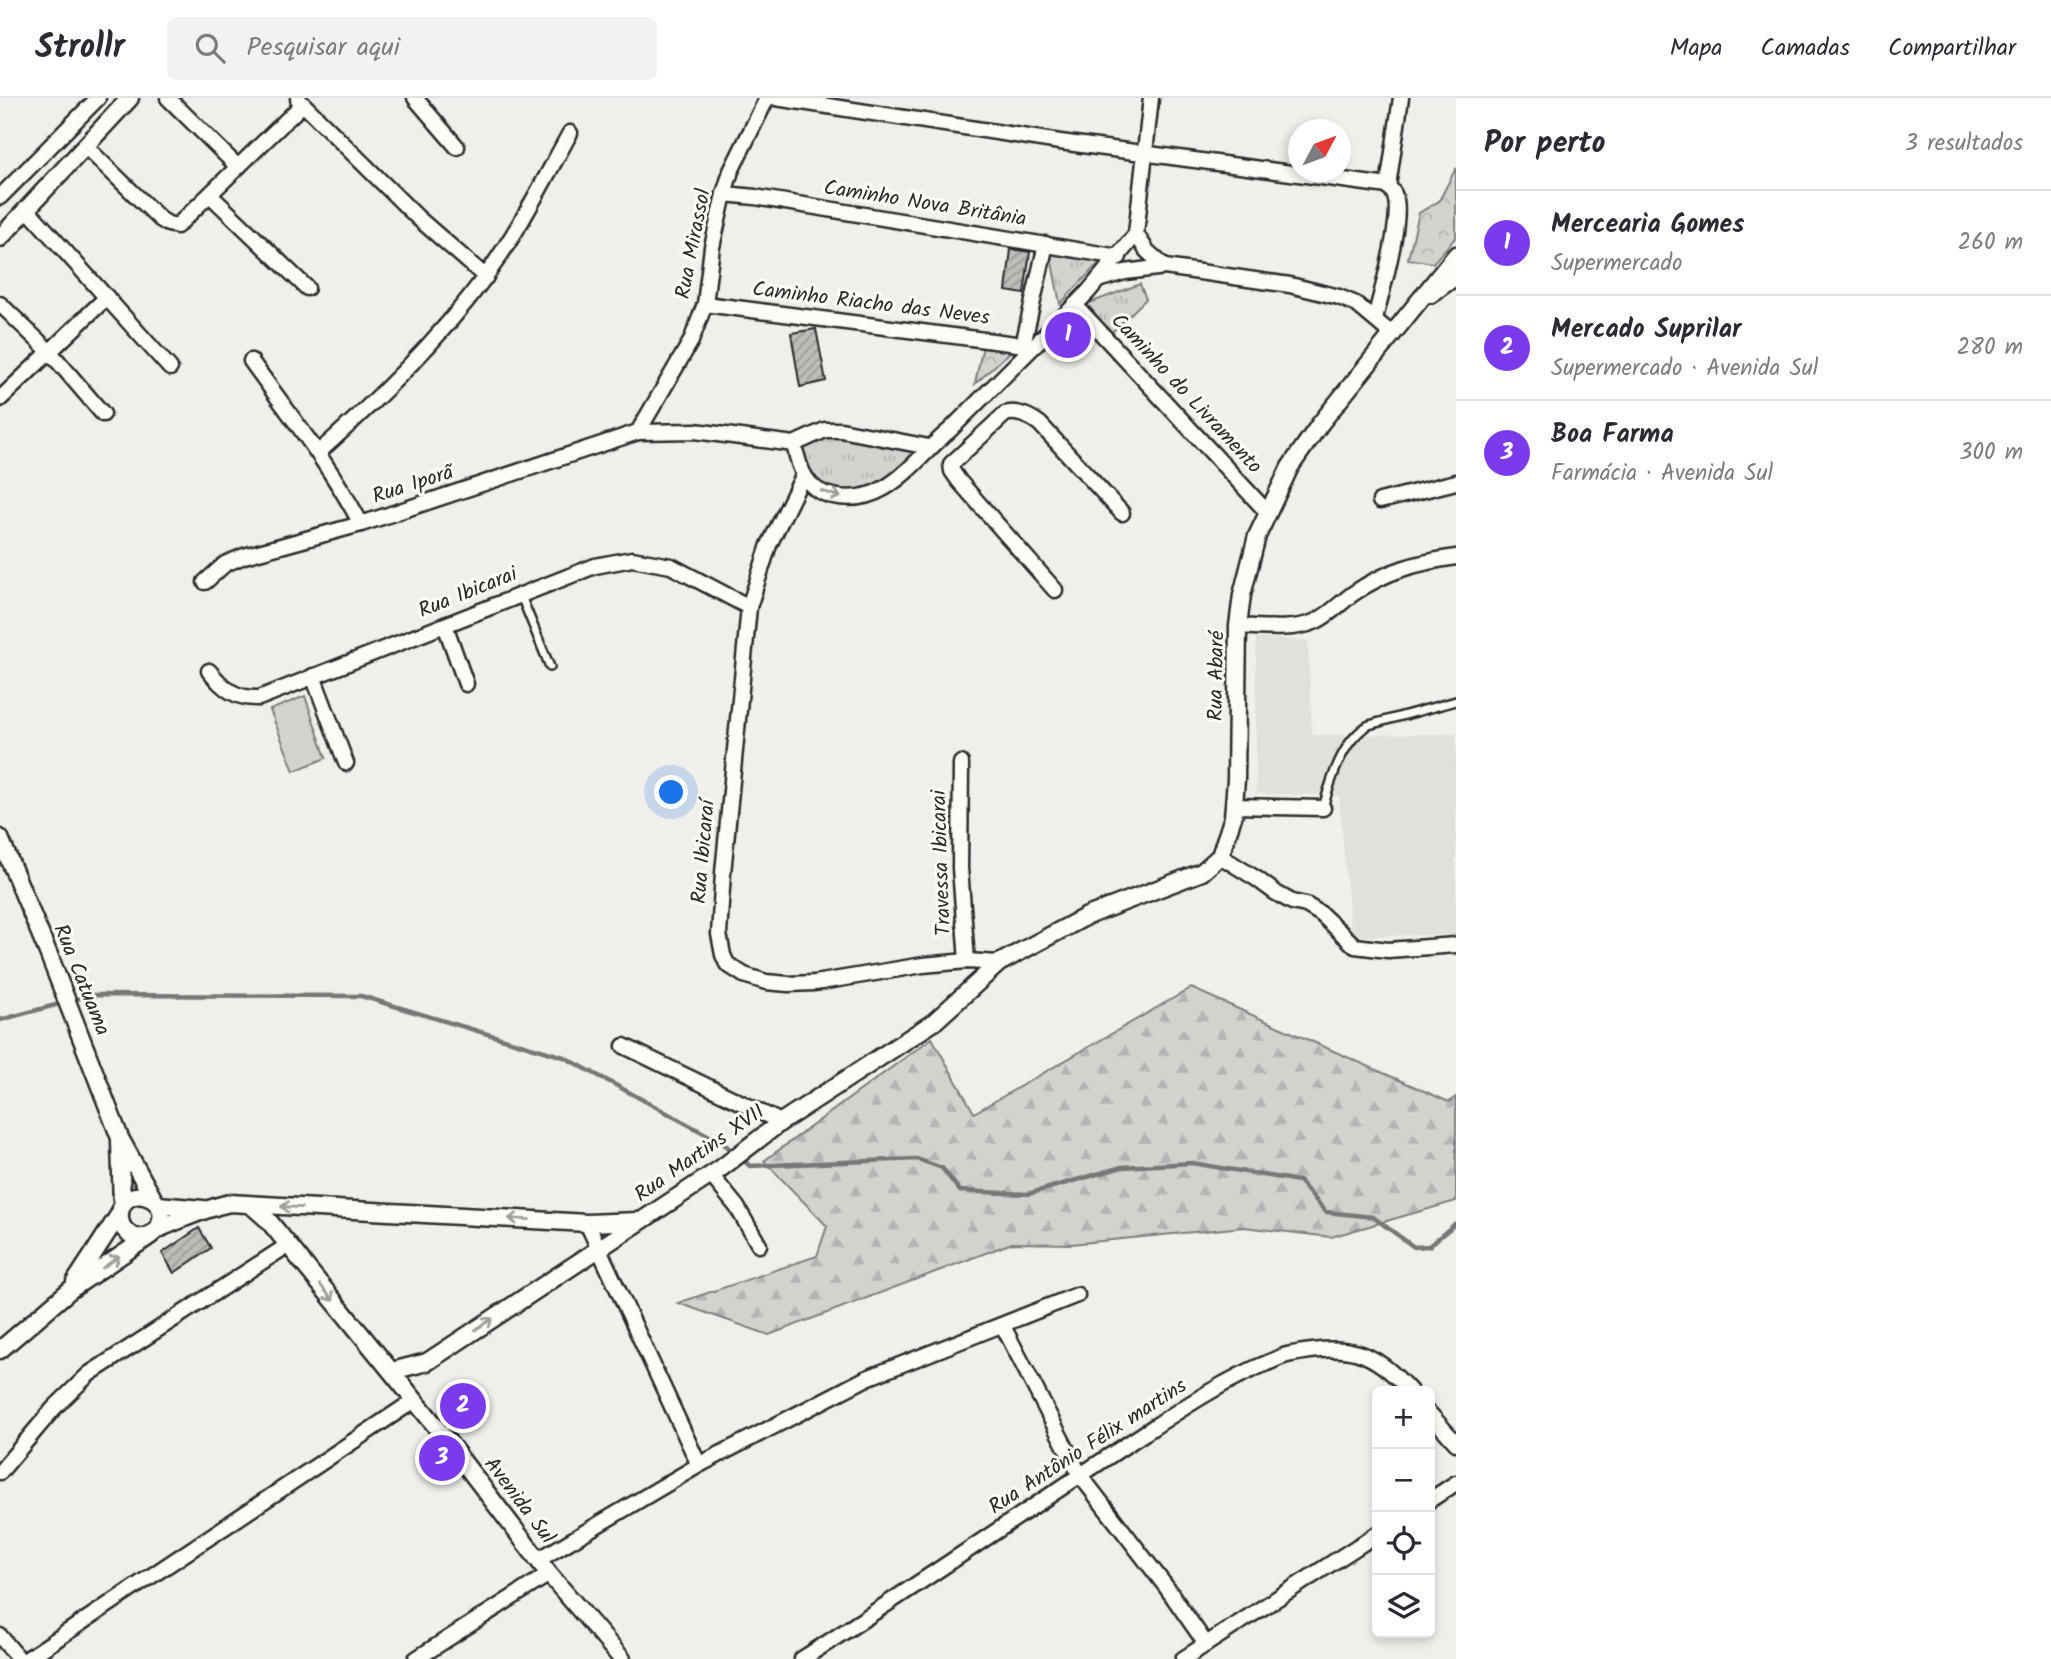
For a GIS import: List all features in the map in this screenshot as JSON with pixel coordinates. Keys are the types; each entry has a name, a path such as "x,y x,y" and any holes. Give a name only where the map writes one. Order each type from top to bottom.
{"street":[{"path":"0,238 130,98"},
{"path":"168,98 238,167"},
{"path":"415,98 457,147"},
{"name":"Rua Mirassol","path":"638,432 691,341 705,304 712,247 724,194 732,171 767,98"},
{"path":"776,98 1145,154 1388,186"},
{"path":"929,447 841,430 825,430 794,444 803,476 830,496 864,498 874,495 907,472 929,447 965,415 1028,346 1075,305 1136,234 1152,98"},
{"path":"1375,318 1396,218 1396,197 1388,186 1401,98"},
{"path":"85,146 160,219 177,226 300,101 409,210 485,277"},
{"path":"0,198 94,102 107,122"},
{"path":"319,452 377,400 423,351 485,277 520,226 570,133"},
{"name":"Caminho Nova Britânia","path":"724,194 1119,257"},
{"path":"210,195 307,288"},
{"path":"27,209 170,368"},
{"path":"1136,234 1147,251 1165,267"},
{"path":"1028,346 1046,244"},
{"name":"Rua Abaré","path":"1220,856 1230,830 1234,806 1238,626 1246,575 1256,536 1290,467 1320,424 1456,255"},
{"path":"1100,279 1125,272 1165,267 1290,285 1339,296 1356,304 1393,335"},
{"name":"Rua Abaré","path":"1420,302 1456,276"},
{"path":"0,399 107,297"},
{"path":"0,304 50,352 103,414"},
{"name":"Caminho Riacho das Neves","path":"705,304 1028,346"},
{"name":"Caminho do Livramento","path":"1075,305 1267,512"},
{"path":"251,360 319,452 339,482 361,524"},
{"path":"1055,590 959,481 951,464 1008,412 1031,418 1051,435 1122,513"},
{"path":"965,415 984,434"},
{"name":"Rua Iporã","path":"205,582 234,560 361,524 638,432 695,431 794,444"},
{"name":"Rua Ibicaraí","path":"803,476 769,545 749,607 719,916 721,946 727,964 755,979 788,984 816,983 923,965 967,961 999,963"},
{"path":"1380,501 1456,482"},
{"path":"1238,626 1292,626 1312,623 1374,579 1389,572 1407,565 1456,557"},
{"name":"Rua Ibicarai","path":"209,671 225,689 246,699 259,698 595,566 632,559 671,566 749,607"},
{"path":"445,625 466,684"},
{"path":"313,676 346,763"},
{"name":"Travessa Ibicarai","path":"961,763 960,868 967,961"},
{"path":"1234,806 1323,808"},
{"name":"Rua Catuama","path":"0,838 49,955 120,1139 156,1203"},
{"path":"999,963 1087,916 1202,872 1220,856 1276,893 1321,914 1355,946 1388,950 1456,945"},
{"name":"Rua Martins XVII","path":"70,1290 154,1232 205,1209 230,1203 587,1223 641,1221 716,1172 781,1122 934,1022 999,963"},
{"path":"624,1046 781,1122"},
{"name":"Rua Catuama","path":"120,1139 121,1210"},
{"path":"716,1172 759,1245"},
{"path":"0,1350 70,1290 121,1210 133,1197 147,1196 156,1203 162,1217 154,1232 139,1237 127,1232 123,1227 121,1210"},
{"name":"Rua Martins XVII","path":"156,1203 205,1209"},
{"name":"Avenida Sul","path":"251,1205 268,1220 392,1371 549,1574 622,1659"},
{"path":"392,1371 427,1362 641,1221"},
{"path":"587,1223 699,1465"},
{"path":"0,1472 54,1408 89,1374 288,1245"},
{"path":"538,1560 699,1465 867,1378 1077,1295"},
{"path":"1003,1326 1080,1475 1167,1588 1206,1644"},
{"name":"Rua Antônio Félix martins","path":"802,1659 1080,1475 1242,1373 1289,1354 1335,1349 1367,1355 1390,1369 1405,1386"},
{"path":"27,1659 411,1395 427,1362"},
{"path":"1435,1420 1456,1443"},
{"path":"1435,1497 1456,1483"},
{"path":"1183,1659 1372,1537"},
{"path":"416,1659 549,1574"},
{"path":"0,1636 19,1659"}],"lane":[{"path":"521,595 550,667"},
{"path":"1323,808 1330,783 1351,740 1360,730 1369,725 1456,701"}],"shaded area":[{"path":"1256,638 1308,640 1312,735 1456,734 1456,935 1351,936 1339,795 1256,794"}],"green space":[{"path":"1456,168 1456,237 1433,263 1408,259 1419,213 1439,201"},
{"path":"1050,252 1101,261 1060,304"},
{"path":"1140,284 1146,299 1111,333 1087,304"},
{"path":"983,345 1011,351 975,384"},
{"path":"824,432 934,446 879,491 843,492 795,476 797,460 802,450"},
{"path":"305,696 326,758 294,771 270,710"},
{"path":"1191,988 1449,1102 1456,1097 1456,1201 1331,1237 1244,1227 1071,1244 1012,1243 769,1335 678,1303 817,1256 827,1226 764,1161 932,1038 974,1113"}],"building":[{"path":"1011,249 1030,252 1024,294 1006,291"},
{"path":"816,329 826,381 800,387 791,333"},
{"path":"199,1228 211,1248 174,1273 162,1253"}],"waterway":[{"path":"72,1000 92,995 361,996 564,1057 724,1144 735,1153"},
{"path":"0,1020 63,1003"},
{"path":"742,1159 750,1166 917,1159 942,1168 960,1191 1028,1194 1122,1167 1192,1163 1299,1181 1326,1212 1373,1217 1414,1247 1429,1246 1456,1223"}],"place":[{"name":"Mercearia Gomes","path":"1068,335"},
{"name":"Mercado Suprilar","path":"463,1406"},
{"name":"Boa Farma","path":"442,1458"}]}
